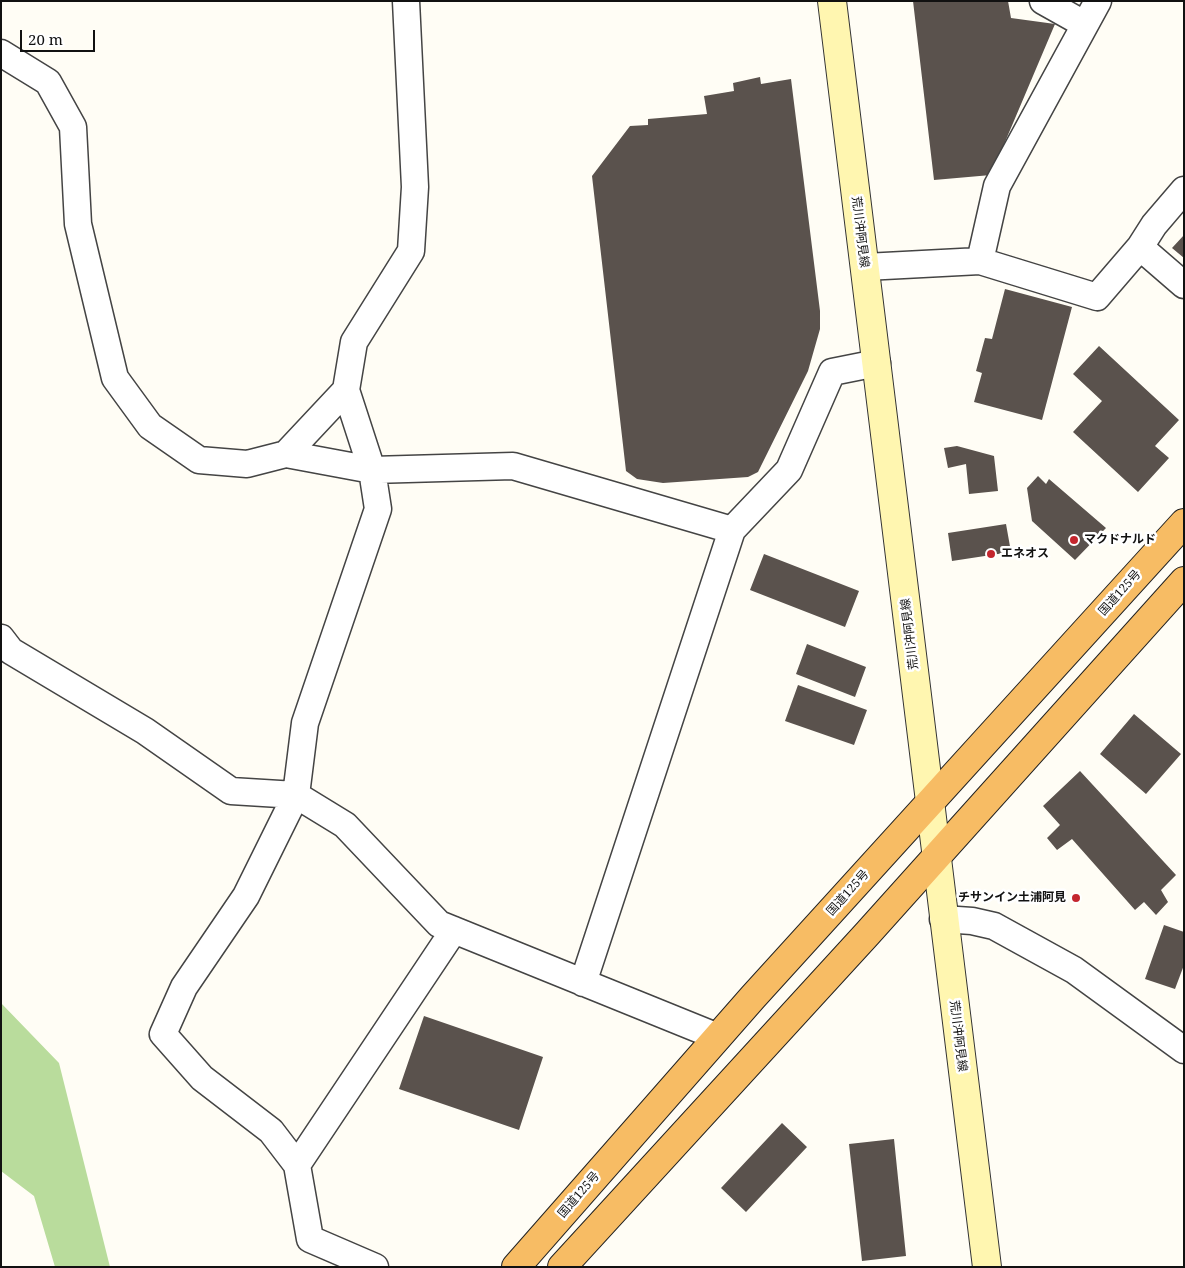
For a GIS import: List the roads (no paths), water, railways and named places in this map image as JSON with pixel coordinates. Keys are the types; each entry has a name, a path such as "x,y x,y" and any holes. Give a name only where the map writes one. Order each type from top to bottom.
{"highway":[{"name":"国道125号","path":"516,1267 718,1037 1184,523"},
{"path":"562,1267 937,858 1184,581"}],"main road":[{"name":"荒川沖阿見線","path":"832,1 987,1267"}],"street":[{"path":"375,1267 310,1238 298,1165 271,1131 202,1078 163,1034 184,987 246,896 296,794 305,723 378,509 372,470 346,390 354,342 411,251 415,187 406,1"},
{"path":"1043,1 1084,24"},
{"path":"980,261 997,186 1098,1"},
{"path":"1,53 48,82 74,127 78,224 115,378 150,426 199,460 247,464 286,454 372,470 513,466 732,530"},
{"path":"865,267 980,261 1097,297 1140,247 1154,225 1184,190"},
{"path":"1140,247 1184,284"},
{"path":"584,983 732,530 789,470 832,372 877,363"},
{"path":"286,454 346,390"},
{"path":"1,638 11,650 144,731 232,791 296,794 345,825 439,924 718,1037"},
{"path":"943,919 972,920 994,926 1074,970 1184,1050"},
{"path":"298,1165 454,930"}],"place":[{"name":"マクドナルド","path":"1074,540"},
{"name":"エネオス","path":"991,554"},
{"name":"チサンイン土浦阿見","path":"1076,898"}]}
